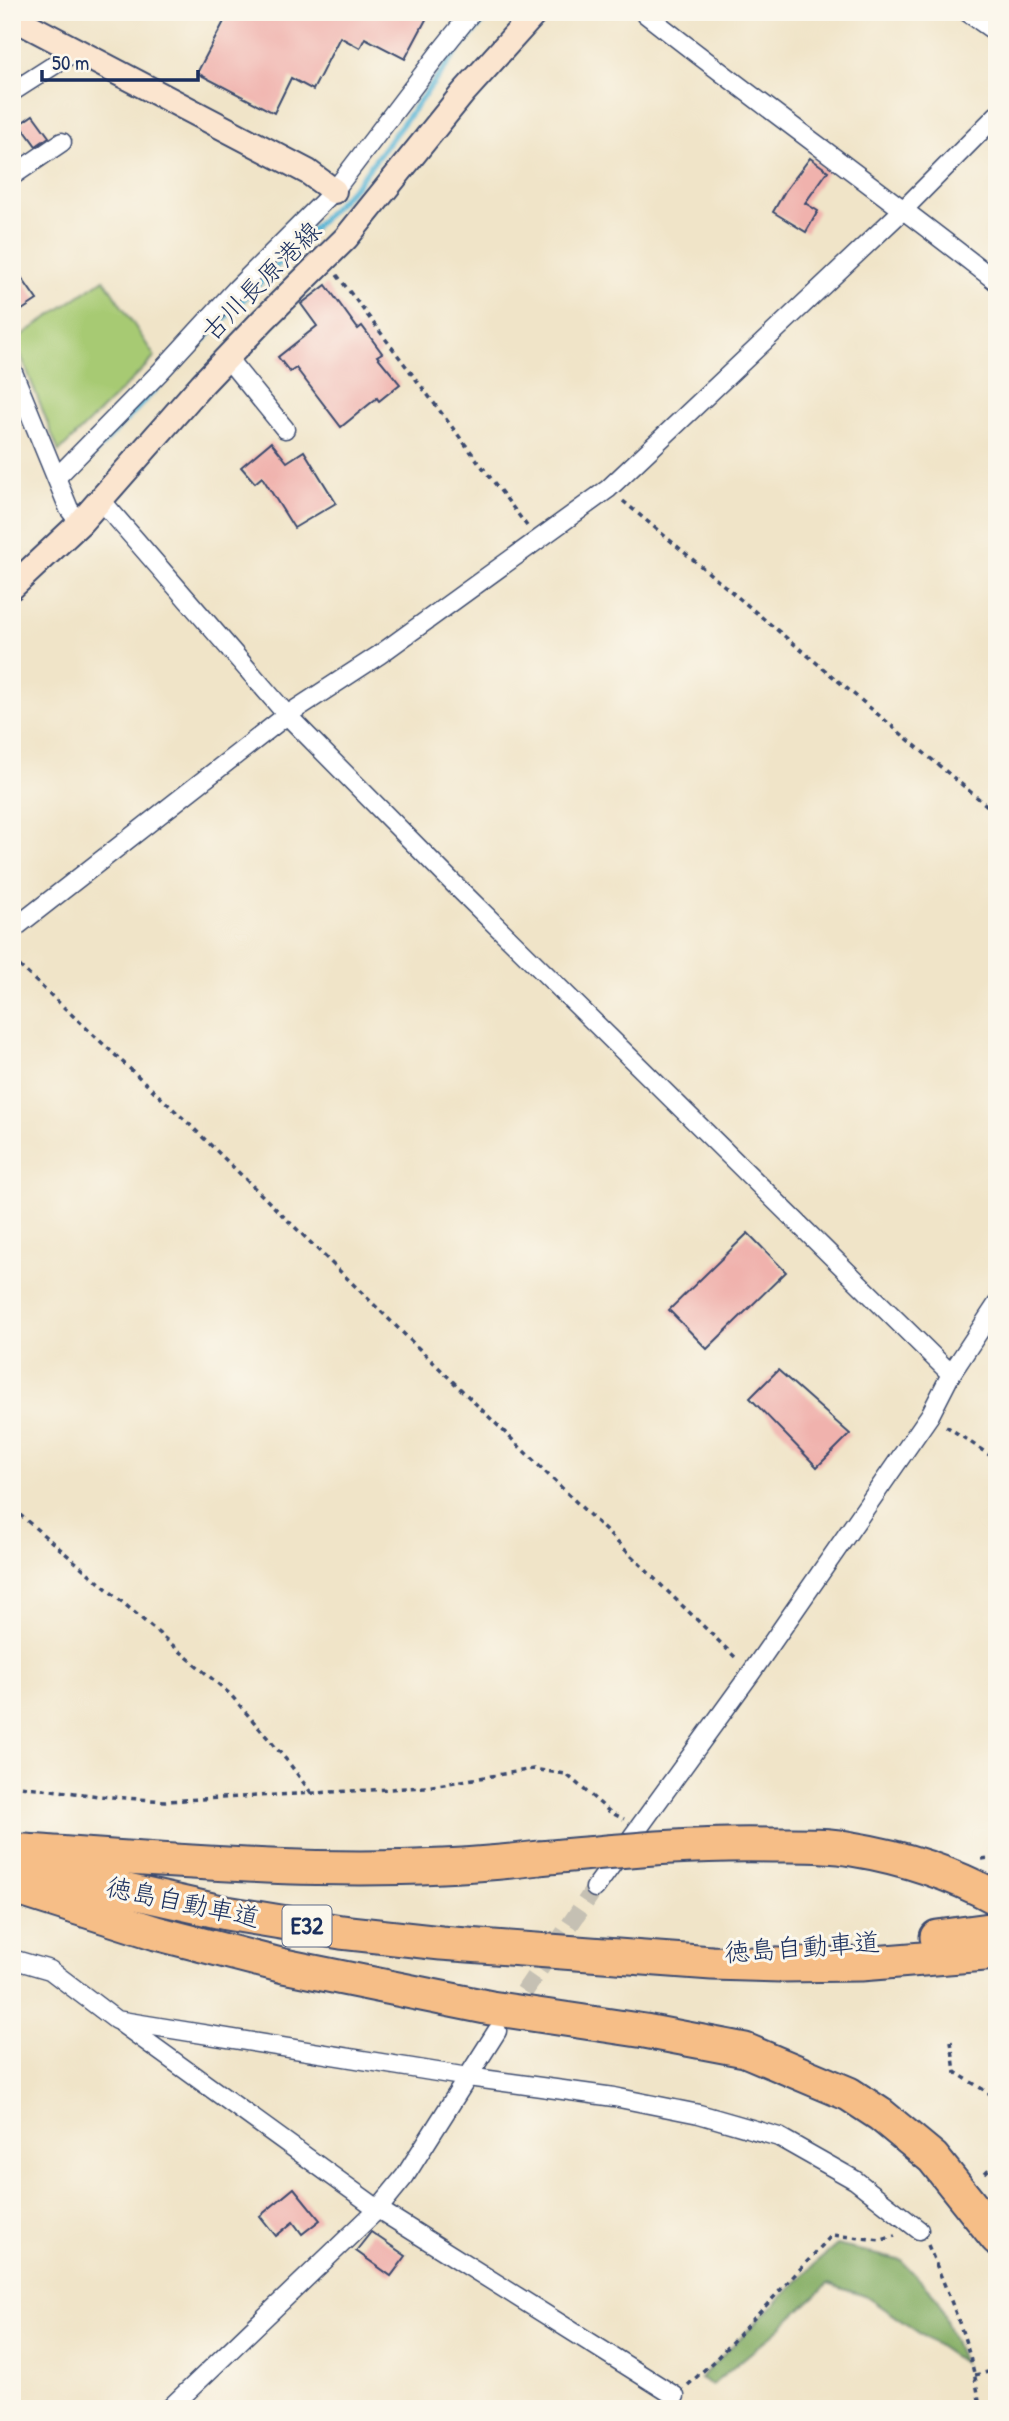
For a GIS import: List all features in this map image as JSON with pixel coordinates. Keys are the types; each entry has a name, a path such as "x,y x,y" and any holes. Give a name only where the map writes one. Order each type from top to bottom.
{"highway":[{"path":"12,1850 226,1866 301,1868 492,1864 675,1846 747,1844 849,1848 927,1869 977,1887 997,1898"},
{"name":"徳島自動車道","path":"12,1865 226,1913 341,1932 441,1943 712,1963 781,1965 860,1964 997,1953"},
{"path":"12,1886 156,1933 284,1966 491,2008 645,2031 745,2050 849,2094 881,2116 933,2158 997,2238"},
{"name":"徳島自動車道","path":"607,1956 826,1947 919,1940 997,1929"}],"main road":[{"name":"古川長原港線","path":"12,587 80,523 227,358 346,238 463,93 536,12"},
{"path":"12,17 308,172 334,191"},
{"path":"12,568 38,564"}],"street":[{"path":"57,477 159,373 236,289 334,191 472,12"},
{"path":"643,12 997,282"},
{"path":"967,12 997,33"},
{"path":"12,92 76,51"},
{"path":"12,930 287,715 379,654 608,489 904,209 997,115"},
{"path":"12,176 62,142"},
{"path":"227,358 285,429"},
{"path":"12,370 69,509 80,523"},
{"path":"101,500 287,715 456,886 951,1374"},
{"path":"594,1888 751,1673 930,1415 951,1374 997,1304"},
{"path":"12,1959 50,1970 378,2209 675,2396"},
{"path":"116,2020 468,2077 626,2099 699,2114 779,2137 855,2180 919,2230"},
{"path":"169,2409 378,2209 405,2176 497,2031"}],"path":[{"path":"325,260 538,541"},
{"path":"608,489 997,814"},
{"path":"12,959 205,1139 751,1673"},
{"path":"930,1415 997,1460"},
{"path":"12,1508 230,1694 312,1794"},
{"path":"12,1785 165,1801 426,1787 533,1769 566,1774 610,1811 639,1826"},
{"path":"971,1855 982,1859 997,1857"},
{"path":"951,2041 955,2072 997,2101"},
{"path":"985,2173 997,2161"},
{"path":"675,2396 716,2360 832,2235 882,2240 919,2230 928,2244 962,2328 975,2375 980,2409"},
{"path":"975,2375 997,2371"}],"green space":[{"path":"104,279 155,357 59,452 15,340"},
{"path":"837,2245 902,2261 937,2298 963,2363 865,2296 828,2284 712,2385 700,2378 817,2262"}],"building":[{"path":"229,12 430,12 405,59 365,38 360,48 340,37 313,90 291,78 274,113 197,73"},
{"path":"33,115 49,137 36,146 20,124"},
{"path":"810,158 828,171 805,203 818,211 806,232 773,212"},
{"path":"12,264 37,300 19,312 12,303"},
{"path":"326,285 358,329 362,326 382,353 377,356 400,384 379,401 377,398 341,427 296,368 290,372 278,357 317,326 301,304"},
{"path":"271,442 287,462 304,451 336,503 294,528 262,477 255,483 241,467"},
{"path":"748,1233 786,1272 707,1349 669,1310"},
{"path":"778,1370 850,1434 817,1467 750,1398"},
{"path":"294,2188 320,2220 302,2234 293,2222 276,2236 260,2216"},
{"path":"371,2232 406,2256 391,2276 356,2251"}],"waterway":[{"path":"172,372 357,184 456,53 491,12"},
{"path":"71,478 162,382"}],"tunnel":[{"path":"509,2014 595,1888"}]}
